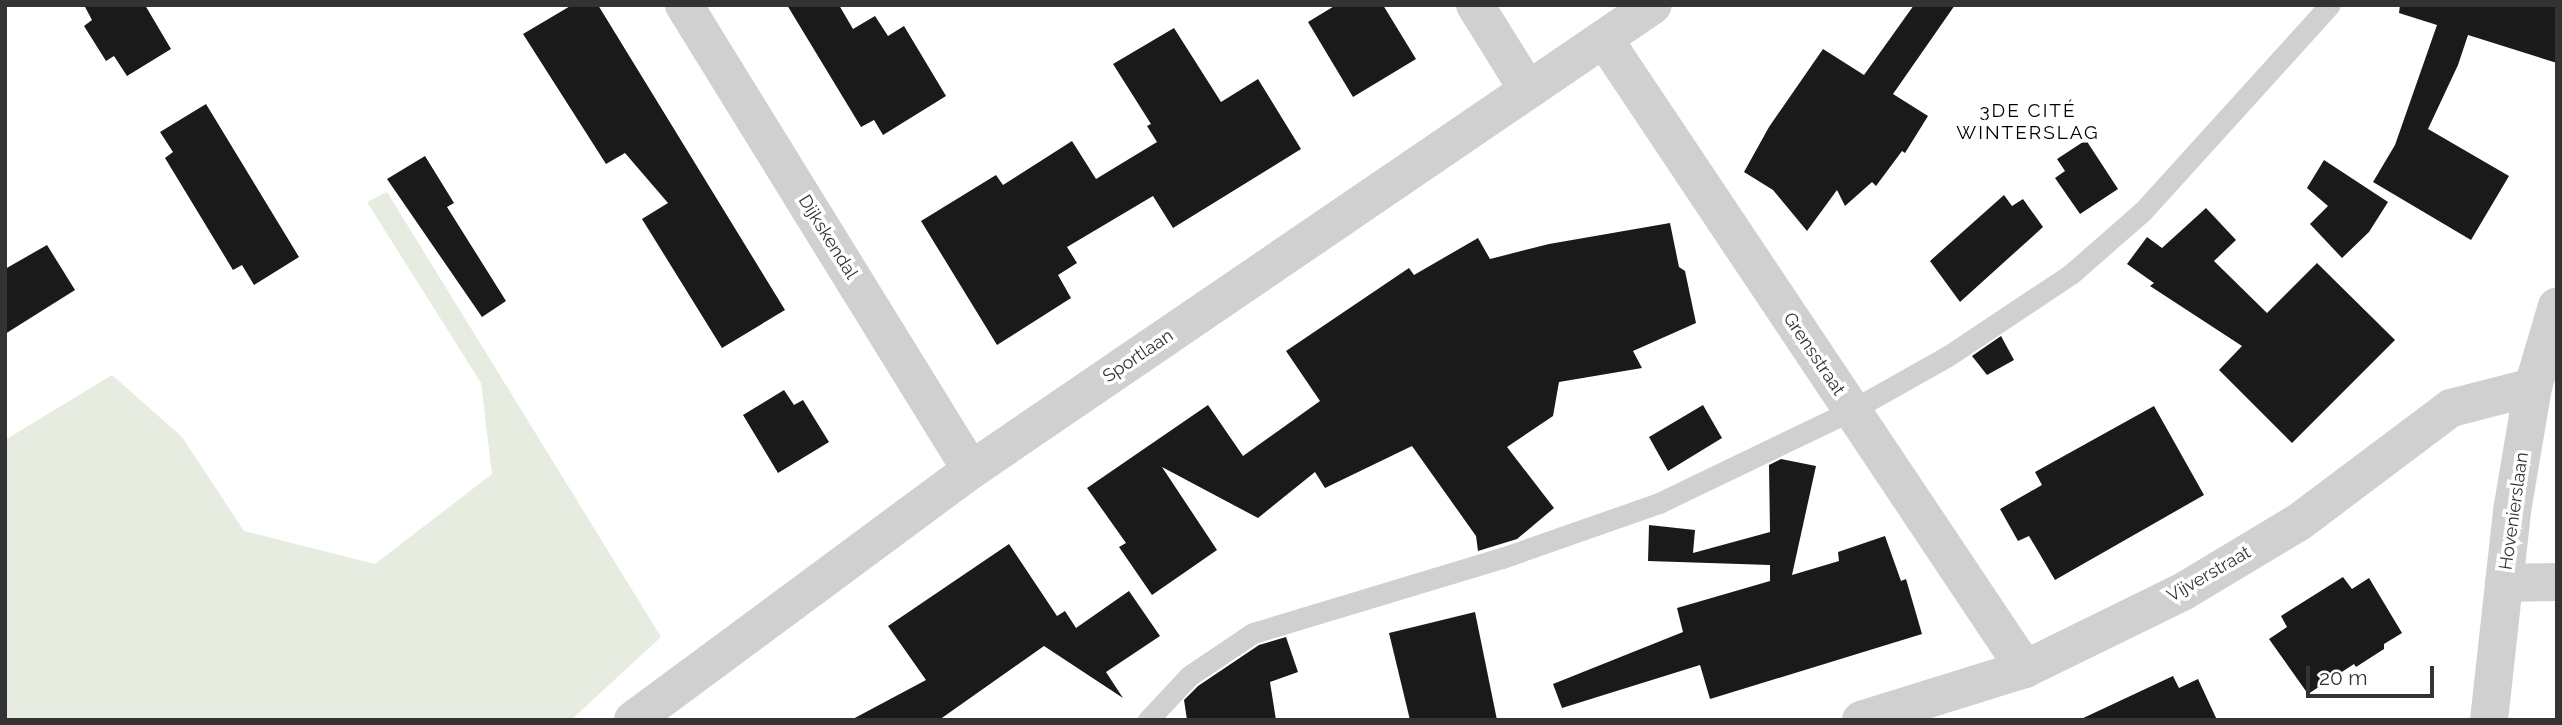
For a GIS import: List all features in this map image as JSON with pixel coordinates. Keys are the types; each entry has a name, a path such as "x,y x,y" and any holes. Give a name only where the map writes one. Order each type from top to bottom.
{"street":[{"name":"Dijkskendal","path":"684,5 971,470"},
{"path":"1475,5 1528,90"},
{"name":"Sportlaan","path":"634,720 971,470 1653,5"},
{"name":"Grensstraat","path":"1604,39 2025,669"},
{"name":"Hovenierslaan","path":"2489,720 2512,511 2533,387 2557,306"},
{"name":"Vijverstraat","path":"1861,720 2025,669 2184,591 2299,522 2451,408 2533,387"},
{"path":"2504,583 2557,582"}],"lane":[{"path":"1148,720 1189,676 1253,633 1502,558 1659,503 1852,410 1948,356 2071,274 2143,211 2330,5"}],"shaded area":[{"path":"387,192 661,637 571,720 5,720 5,440 112,375 182,437 244,531 375,564 492,474 481,383 367,202"}],"building":[{"path":"84,5 145,5 171,49 127,76 114,56 106,61 84,26 92,20"},
{"path":"572,5 598,5 785,310 722,348 642,219 668,203 625,153 606,164 523,34"},
{"path":"787,5 839,5 853,29 875,16 888,36 904,26 946,96 883,135 874,120 861,127"},
{"path":"1336,5 1383,5 1416,59 1353,97 1308,22"},
{"path":"1914,5 1955,5 1893,94 1928,116 1905,153 1902,151 1876,186 1872,182 1845,206 1837,190 1807,231 1773,190 1744,172 1769,127 1823,49 1864,75"},
{"path":"2400,5 2557,5 2557,63 2468,35 2458,65 2428,129 2509,176 2471,240 2373,182 2395,145 2437,25 2399,13"},
{"path":"1174,28 1221,102 1258,79 1301,149 1173,228 1153,196 1067,247 1077,263 1058,275 1071,298 997,345 921,221 996,175 1003,185 1072,141 1096,179 1157,142 1147,126 1151,124 1113,64"},
{"path":"206,104 299,257 254,285 242,265 233,270 165,158 173,152 160,132"},
{"path":"2086,140 2118,189 2080,214 2055,178 2065,171 2057,159"},
{"path":"425,156 454,203 447,207 506,301 482,317 387,179"},
{"path":"2324,160 2388,202 2369,232 2342,258 2310,224 2328,206 2307,188"},
{"path":"2004,195 2012,206 2023,199 2043,227 1960,302 1930,261"},
{"path":"2206,208 2236,240 2214,261 2267,313 2317,263 2395,340 2292,443 2219,370 2242,346 2150,286 2154,283 2127,264 2147,237 2162,248"},
{"path":"1670,223 1679,267 1685,271 1696,323 1633,351 1642,368 1559,382 1553,416 1507,447 1554,508 1517,539 1478,551 1476,536 1412,446 1325,488 1315,472 1258,518 1162,467 1217,550 1152,595 1119,547 1126,543 1087,488 1208,405 1243,456 1320,401 1286,351 1409,268 1414,275 1478,238 1490,259 1549,244"},
{"path":"47,245 75,290 5,334 5,269"},
{"path":"2001,336 2014,360 1987,375 1972,356"},
{"path":"784,390 794,405 803,400 829,442 778,473 743,415"},
{"path":"1703,405 1722,438 1668,471 1649,437"},
{"path":"2154,406 2204,495 2055,580 2029,536 2018,541 2000,509 2042,485 2035,472"},
{"path":"1781,459 1816,466 1792,575 1839,561 1838,552 1885,536 1901,581 1906,579 1922,634 1710,699 1700,665 1562,708 1553,684 1683,632 1677,608 1770,581 1770,565 1648,561 1649,525 1695,530 1693,553 1770,532 1769,465"},
{"path":"1009,544 1057,616 1065,611 1076,628 1129,591 1160,636 1106,672 1123,698 1044,646 939,720 851,720 926,680 888,626"},
{"path":"2343,577 2352,589 2369,578 2402,633 2384,644 2384,649 2356,667 2354,664 2308,694 2269,639 2287,627 2281,616"},
{"path":"1475,612 1497,720 1410,720 1389,633"},
{"path":"1286,637 1298,672 1270,682 1276,720 1187,720 1184,700 1198,686 1259,645"},
{"path":"2173,676 2179,688 2198,679 2217,720 2079,720"}],"district":[{"name":"3DE CITÉ WINTERSLAG","path":"2028,122"}]}
